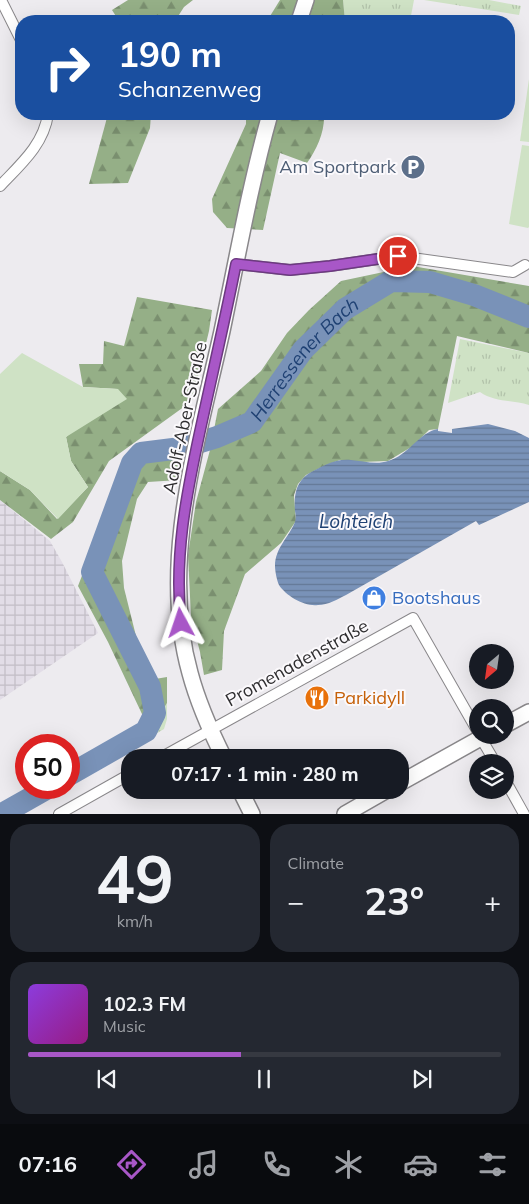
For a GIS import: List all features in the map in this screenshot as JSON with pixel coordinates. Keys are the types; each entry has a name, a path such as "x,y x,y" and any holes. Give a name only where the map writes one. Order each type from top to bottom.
{"main road":[{"path":"301,15 306,0"},
{"name":"Adolf-Aber-Straße","path":"220,749 210,730 190,672 183,634 178,589 181,527 194,456 269,120"},
{"path":"514,720 529,712"},
{"path":"409,778 469,742"},
{"path":"244,799 252,814"},
{"path":"345,814 371,799"}],"street":[{"path":"1,0 15,28"},
{"path":"0,186 40,140 47,120"},
{"path":"236,264 283,270 330,266 398,256 513,272 525,265"},
{"name":"Promenadenstraße","path":"176,749 413,618 469,714"},
{"path":"59,814 121,779"},
{"path":"514,796 524,814"}],"shaded area":[{"path":"0,500 50,541 98,633 0,700"}],"green space":[{"path":"128,0 193,0 184,7 179,15 115,15 112,10"},
{"path":"280,0 343,0 344,15 271,15"},
{"path":"343,0 414,0 411,15 344,15"},
{"path":"424,0 489,0 521,6 519,15"},
{"path":"529,79 529,142 520,141"},
{"path":"106,120 151,120 150,128 128,183 89,184"},
{"path":"246,120 324,120 320,140 307,163 280,153 263,230 227,228 213,212 212,199 246,124"},
{"path":"522,145 529,146 528,228 509,224"},
{"path":"412,266 529,286 529,353 457,336 438,429 429,430 413,446 388,461 361,462 340,460 306,475 298,484 294,495 296,521 281,543 245,574 224,631 222,670 204,675 191,617 188,555 196,502 210,450 218,409 261,371 287,333 341,281"},
{"path":"137,297 212,310 209,331 192,401 109,461 73,522 51,539 0,500 0,471 30,490 57,519 88,487 71,461 66,437 118,389 83,387 79,364 103,364 104,341 124,346"},
{"path":"460,339 529,353 529,405 497,399 480,392 448,403"},
{"path":"22,353 83,387 118,389 127,399 66,437 71,461 88,487 58,519 30,490 0,471 0,374"},
{"path":"184,436 179,480 148,482 137,499 122,561 124,588 137,640 155,679 167,677 167,703 150,731 108,642 78,586 127,459 143,448"},
{"path":"167,703 167,719 164,729 131,749 121,749 121,755 80,779 80,771 150,731"},
{"path":"32,799 47,799 21,814 5,814"}],"water":[{"name":"Lohteich","path":"488,424 515,431 529,438 529,502 479,525 476,521 329,603 322,605 307,604 296,600 282,589 276,576 277,554 295,522 296,491 300,482 308,474 340,460 374,463 388,461 402,454 431,431 438,429 438,431 452,433 452,429"}],"waterway":[{"name":"Herressener Bach","path":"80,769 146,731 155,713 150,687 92,572 132,463 141,453 181,448 217,437 252,422 303,350 345,309 391,281 430,282 474,295 529,317"},
{"name":"Herressener Bach","path":"2,814 29,799"}],"place":[{"name":"Am Sportpark","path":"413,167"},
{"name":"Bootshaus","path":"374,598"},
{"name":"Parkidyll","path":"317,698"}],"route":[{"path":"181,623 178,589 181,527 236,264 290,270 398,256"}]}
